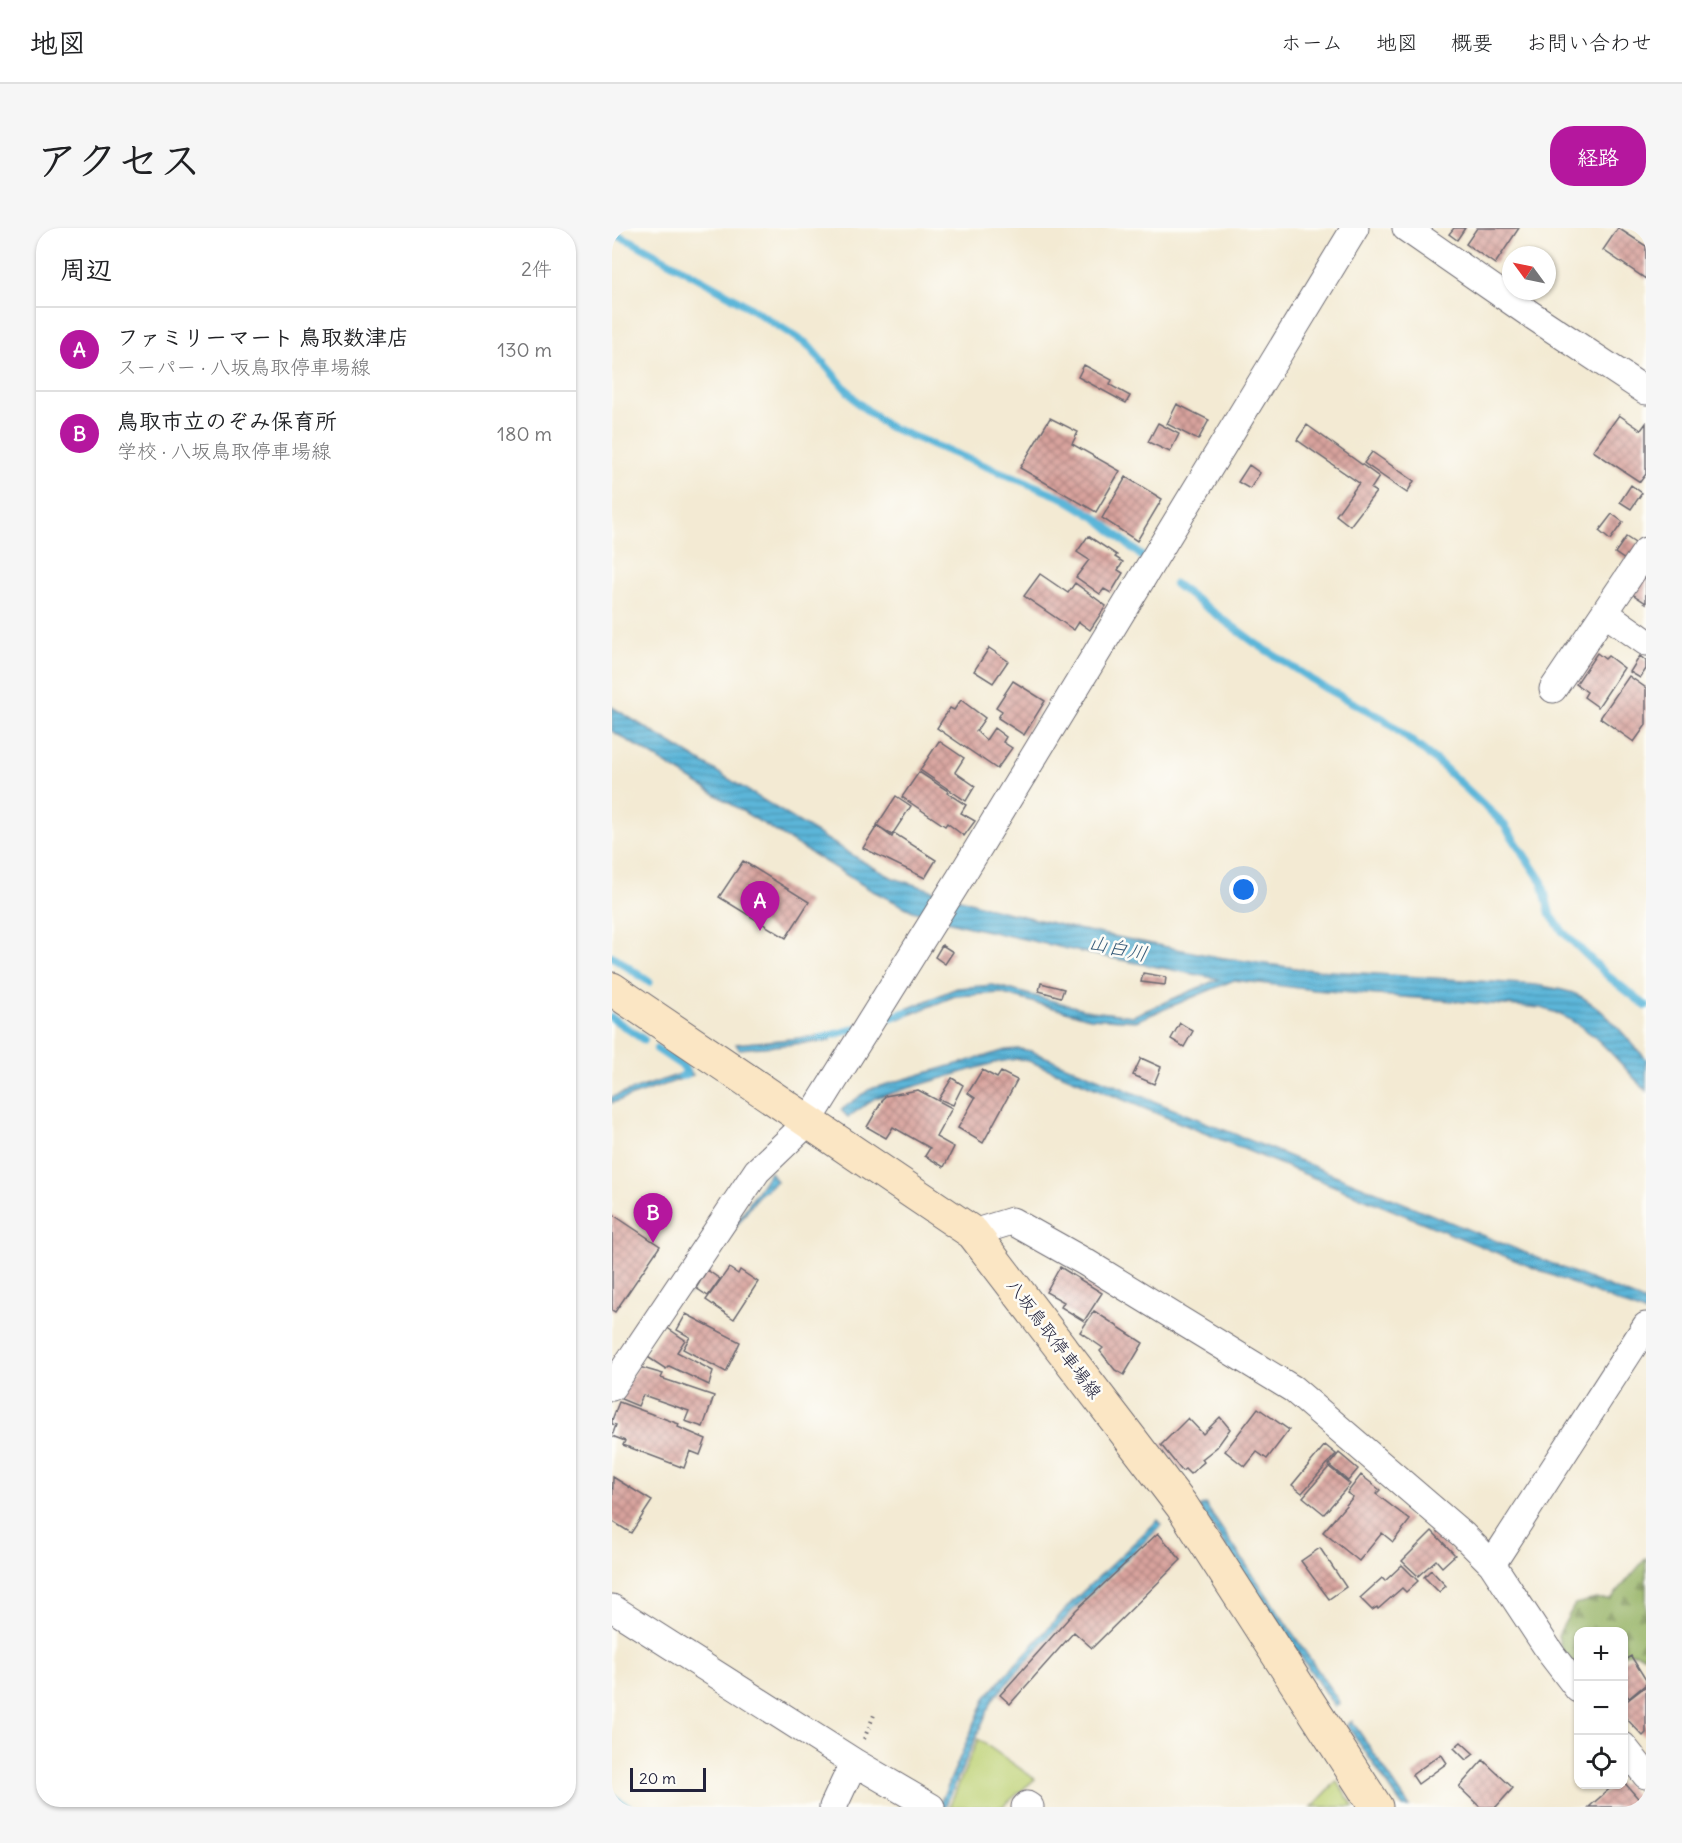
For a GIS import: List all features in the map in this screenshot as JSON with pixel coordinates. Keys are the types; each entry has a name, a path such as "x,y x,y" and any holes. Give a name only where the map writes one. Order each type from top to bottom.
{"main road":[{"name":"八坂鳥取停車場線","path":"612,989 973,1233 1182,1506 1376,1807"}],"street":[{"path":"612,1387 757,1171 808,1122 960,878 1355,228"},
{"path":"1406,228 1646,391"},
{"path":"1553,689 1646,551"},
{"path":"1605,613 1646,642"},
{"path":"973,1233 1012,1221 1085,1262 1293,1389 1454,1528 1492,1564 1552,1655 1574,1684"},
{"path":"1492,1564 1646,1326"},
{"path":"612,1608 854,1762 931,1807"},
{"path":"1628,1752 1646,1775"},
{"path":"833,1807 854,1762"},
{"path":"1025,1807 1028,1805 1030,1807"}],"green space":[{"path":"1646,1558 1646,1656 1628,1654 1628,1627 1574,1627 1574,1664 1561,1649 1558,1635 1575,1604 1596,1599 1611,1599"},
{"path":"978,1739 1035,1779 1002,1807 949,1807"},
{"path":"1337,1781 1354,1807 1312,1807"}],"water":[{"name":"山白川","path":"612,707 893,878 989,908 1077,929 1217,957 1302,969 1536,985 1573,993 1584,998 1603,1013 1646,1059 1646,1091 1587,1031 1559,1014 1542,1008 1315,990 1234,980 1136,1021 1090,1018 1000,993 955,996 899,1019 897,1013 957,988 993,985 1091,1011 1133,1016 1219,979 1086,953 961,925 913,911 871,890 612,731"},
{"path":"830,1035 830,1041 739,1049 736,1044"},
{"path":"1006,1050 1031,1051 1646,1302 1646,1314 1029,1061 1017,1059 997,1062 875,1098 848,1117 841,1110 870,1089"},
{"path":"689,1071 693,1075 612,1103 612,1097"},
{"path":"770,1172 777,1181 758,1196 688,1295"},
{"path":"1205,1504 1340,1703 1335,1707 1199,1507"},
{"path":"1158,1520 1162,1525 1073,1610 993,1699 945,1807 939,1806 986,1697 1070,1604"},
{"path":"1352,1721 1410,1807 1403,1807 1347,1725"}],"building":[{"path":"1454,228 1465,228 1457,240 1449,234"},
{"path":"1477,228 1519,228 1507,246 1502,246 1502,254 1495,264 1466,244"},
{"path":"1618,228 1646,246 1646,279 1603,250"},
{"path":"1084,365 1112,380 1110,385 1130,396 1126,403 1078,377"},
{"path":"1177,404 1209,420 1198,440 1167,424"},
{"path":"1619,415 1641,430 1646,423 1646,474 1640,482 1593,451"},
{"path":"1050,418 1078,432 1072,444 1120,471 1096,512 1020,468"},
{"path":"1158,423 1179,434 1170,452 1148,442"},
{"path":"1307,425 1379,477 1371,489 1376,492 1350,526 1336,515 1359,483 1297,440"},
{"path":"1372,452 1414,481 1407,493 1364,463"},
{"path":"1249,465 1260,473 1250,489 1238,482"},
{"path":"1126,477 1162,499 1137,541 1102,518"},
{"path":"1631,485 1642,493 1631,509 1620,502"},
{"path":"1612,514 1623,522 1610,540 1599,531"},
{"path":"1088,536 1117,555 1115,557 1123,562 1118,570 1123,573 1111,593 1104,589 1100,594 1076,577 1089,560 1077,552"},
{"path":"1626,537 1641,547 1631,564 1615,553"},
{"path":"1646,571 1646,603 1631,593"},
{"path":"1040,574 1068,593 1075,583 1106,606 1090,630 1079,622 1074,630 1024,596"},
{"path":"989,648 1008,661 993,683 974,671"},
{"path":"1597,653 1605,659 1608,656 1624,668 1598,707 1584,697 1587,692 1576,684"},
{"path":"1640,656 1646,661 1646,669 1640,678 1630,672"},
{"path":"1629,676 1646,688 1646,725 1634,742 1600,718"},
{"path":"1013,681 1045,701 1024,735 998,718 1002,711 996,707"},
{"path":"961,700 985,718 976,731 986,740 994,728 1006,737 1003,742 1012,748 997,769 937,728 950,708 954,710"},
{"path":"939,741 964,758 955,772 975,786 966,801 920,770"},
{"path":"919,772 966,805 961,813 975,821 964,836 947,823 945,826 902,797"},
{"path":"896,796 911,806 892,835 877,825"},
{"path":"877,826 892,837 894,833 936,860 925,878 863,848"},
{"path":"743,861 809,902 786,938 719,897"},
{"path":"942,945 953,952 945,964 935,957"},
{"path":"1143,973 1166,977 1165,985 1141,982"},
{"path":"1041,983 1064,989 1061,997 1039,991"},
{"path":"1180,1023 1193,1031 1184,1047 1171,1039"},
{"path":"1141,1058 1161,1067 1154,1084 1133,1075"},
{"path":"982,1070 997,1078 1001,1072 1017,1080 983,1143 958,1128 975,1098 968,1093"},
{"path":"952,1078 963,1085 953,1105 939,1099"},
{"path":"918,1090 952,1108 936,1137 954,1147 944,1167 925,1156 930,1148 893,1127 886,1138 867,1127 885,1096"},
{"path":"612,1214 660,1246 615,1312 612,1310"},
{"path":"1060,1267 1102,1293 1084,1321 1061,1307 1064,1302 1046,1292"},
{"path":"729,1268 738,1274 740,1270 758,1282 734,1319 706,1300"},
{"path":"707,1270 720,1279 708,1296 696,1288"},
{"path":"1094,1311 1143,1343 1124,1375 1115,1370 1100,1351 1103,1348 1080,1332"},
{"path":"686,1314 740,1342 726,1372 683,1349 690,1337 677,1330"},
{"path":"666,1327 685,1340 677,1352 713,1371 709,1385 669,1366 666,1369 646,1356"},
{"path":"639,1367 663,1374 661,1378 714,1396 703,1427 685,1421 689,1411 643,1395 638,1406 621,1399 624,1387"},
{"path":"619,1402 679,1424 678,1427 706,1439 700,1455 690,1451 684,1468 623,1445 625,1441 612,1436 616,1425 612,1424 612,1420"},
{"path":"1258,1408 1289,1430 1267,1459 1257,1452 1245,1467 1225,1451"},
{"path":"1220,1417 1230,1429 1217,1447 1202,1459 1204,1462 1190,1474 1185,1469 1182,1471 1161,1445 1188,1418 1203,1434"},
{"path":"1325,1445 1336,1454 1302,1493 1292,1485"},
{"path":"1339,1453 1358,1469 1348,1481 1329,1465"},
{"path":"1329,1467 1350,1484 1324,1514 1303,1497"},
{"path":"1361,1475 1380,1490 1376,1494 1410,1520 1393,1542 1382,1533 1359,1561 1323,1532 1353,1497 1347,1493"},
{"path":"613,1477 652,1501 631,1533 612,1521"},
{"path":"1432,1531 1455,1555 1442,1567 1436,1560 1418,1576 1402,1561"},
{"path":"1158,1533 1181,1560 1092,1648 1074,1632 1010,1704 1000,1695 1076,1610"},
{"path":"1320,1548 1346,1587 1329,1599 1301,1561"},
{"path":"1402,1565 1418,1581 1406,1592 1402,1588 1378,1609 1377,1607 1372,1610 1360,1598 1382,1578 1385,1581"},
{"path":"1431,1570 1446,1586 1439,1592 1424,1577"},
{"path":"1631,1656 1646,1680 1646,1684 1629,1698 1628,1697 1628,1658"},
{"path":"1646,1686 1646,1733 1643,1736 1628,1720 1628,1700"},
{"path":"1461,1742 1474,1754 1466,1760 1454,1748"},
{"path":"1441,1754 1447,1763 1418,1784 1412,1775"},
{"path":"1483,1760 1513,1788 1496,1807 1480,1807 1459,1787"},
{"path":"1628,1787 1644,1805 1641,1807 1589,1807 1609,1789 1628,1789"}],"waterway":[{"path":"612,233 633,242 731,296 807,344 858,403 887,426 1064,498 1097,518 1145,559"},
{"path":"1175,584 1255,643 1325,688 1382,718 1439,763 1503,823 1542,882 1550,914 1563,932 1608,976 1646,1006"},
{"path":"612,956 649,982"},
{"path":"881,1021 906,1012"},
{"path":"612,1018 644,1040"},
{"path":"821,1038 858,1028"},
{"path":"657,1049 684,1067 687,1074 682,1076"},
{"path":"612,1797 628,1807"}],"place":[{"name":"ファミリーマート 鳥取数津店","path":"760,931"},
{"name":"鳥取市立のぞみ保育所","path":"653,1243"}]}
